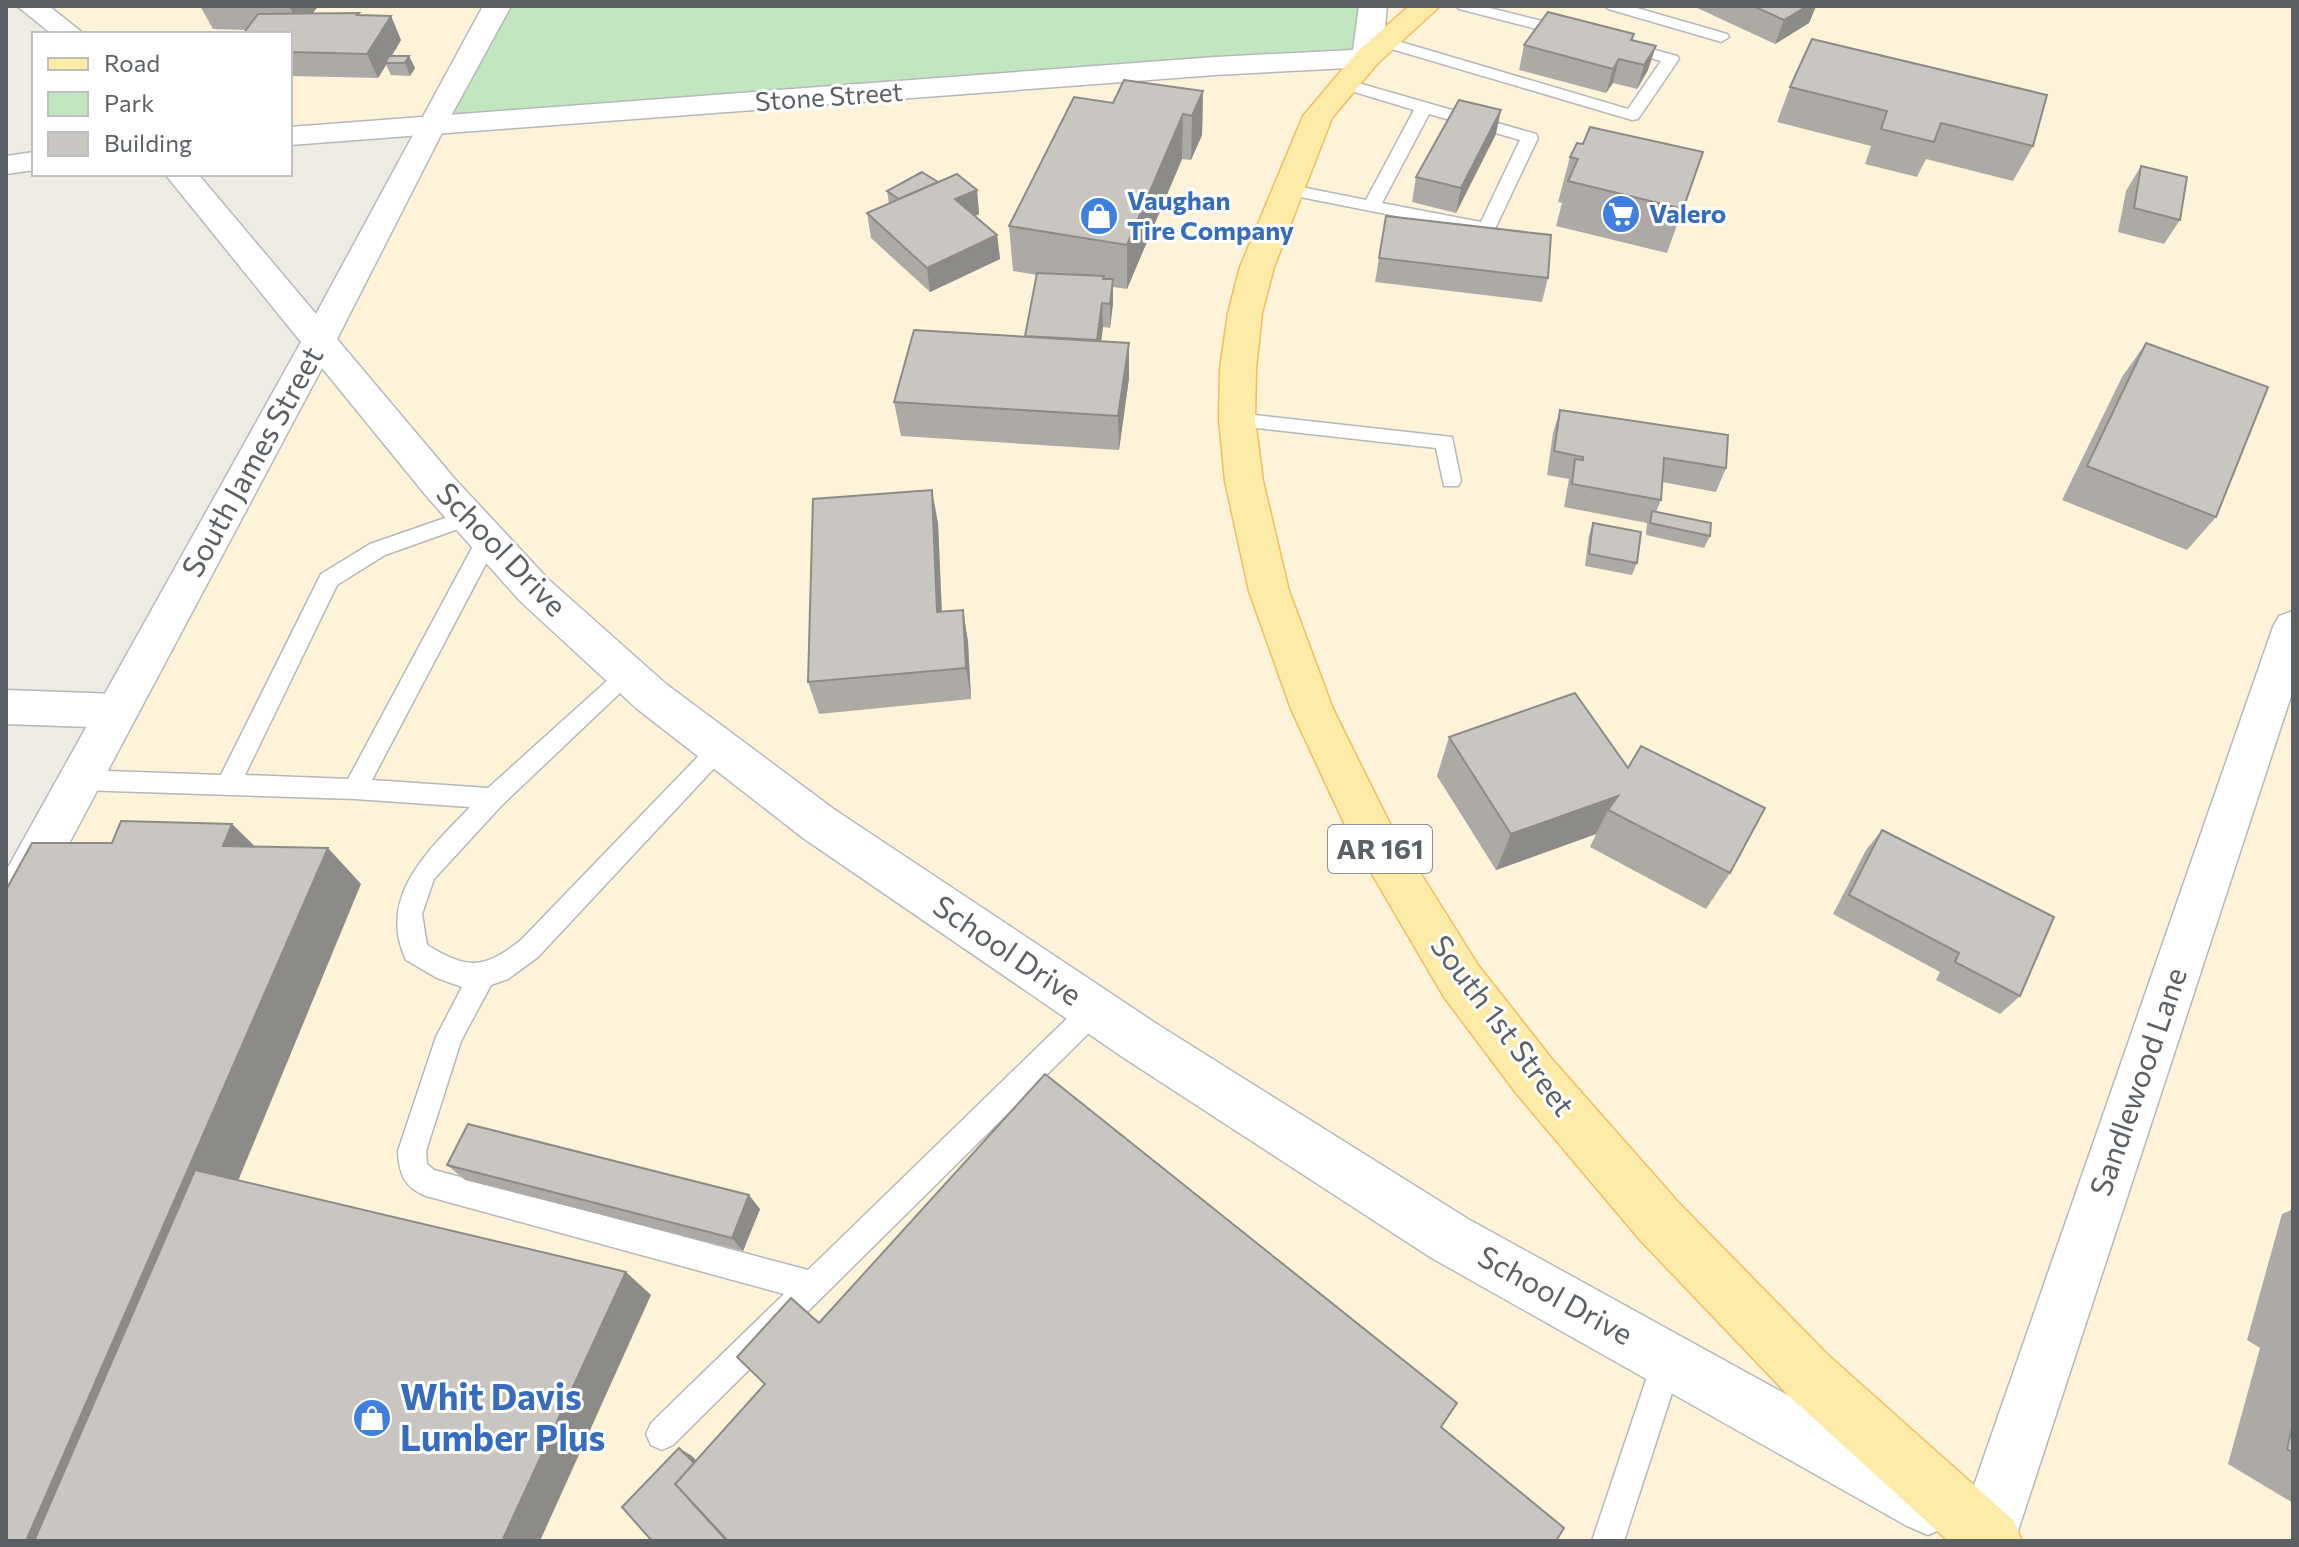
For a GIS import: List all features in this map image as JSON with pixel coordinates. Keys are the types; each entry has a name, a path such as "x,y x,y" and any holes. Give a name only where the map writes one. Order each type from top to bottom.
{"main road":[{"name":"South 1st Street","path":"1426,6 1367,47 1318,116 1257,267 1245,313 1237,420 1244,481 1269,591 1312,709 1375,840 1461,981 1534,1076 1659,1221 1808,1375 1989,1539"}],"street":[{"path":"31,6 67,32"},
{"name":"South James Street","path":"6,915 319,341 431,125 497,6"},
{"name":"Stone Street","path":"292,136 1215,66 1367,47"},
{"path":"6,165 32,161"},
{"name":"School Drive","path":"183,176 478,529 534,590 628,675 819,824 1094,1010 1449,1238 1989,1539"},
{"name":"Sandlewood Lane","path":"1989,1539 2293,627"},
{"path":"6,707 117,711"}],"lane":[{"path":"1464,6 1582,36"},
{"path":"1613,6 1721,37"},
{"path":"1367,47 1632,115 1671,59 1612,44"},
{"path":"1286,189 1487,229 1530,138 1424,107 1367,47"},
{"path":"1371,206 1424,107"},
{"path":"1237,420 1445,442 1451,481"},
{"path":"228,785 329,580 351,560 365,554 478,529"},
{"path":"355,789 478,529"},
{"path":"628,675 493,798 424,873 409,914 415,952 448,973 482,976 505,969 529,949 720,749"},
{"path":"79,780 355,789 493,798"},
{"path":"482,976 449,1037 412,1151 413,1170 426,1182 814,1287"},
{"path":"662,1434 1094,1010"},
{"path":"1608,1541 1668,1359"}],"shaded area":[{"path":"31,6 2293,6 2293,1541 6,1541 6,917 431,125 292,136 292,32 67,32"}],"green space":[{"path":"497,6 1371,6 1367,58 431,125"}],"building":[{"path":"1753,6 1807,6 1784,20"},
{"path":"1548,12 1634,34 1631,40 1656,46 1644,65 1619,59 1613,69 1524,45"},
{"path":"359,13 357,15 391,16 367,54 292,52 292,32 244,32 258,14"},
{"path":"1812,39 2047,95 2033,146 1941,123 1934,142 1881,129 1887,111 1790,87"},
{"path":"389,56 409,56 405,63 385,63"},
{"path":"1124,80 1203,91 1192,116 1183,114 1127,245 1009,226 1074,97 1113,103"},
{"path":"1459,100 1501,110 1461,188 1416,177"},
{"path":"1590,127 1703,152 1683,209 1568,181 1578,159 1570,157 1577,143 1583,144"},
{"path":"2141,166 2187,177 2180,220 2134,208"},
{"path":"922,172 938,182 899,199 887,191"},
{"path":"957,174 977,190 955,199 997,235 927,268 867,213"},
{"path":"1386,216 1551,235 1548,278 1379,258"},
{"path":"1037,273 1113,279 1110,304 1102,303 1097,340 1025,336"},
{"path":"914,330 1129,343 1118,416 894,402"},
{"path":"2146,343 2268,387 2216,517 2087,466"},
{"path":"1560,410 1728,435 1726,468 1664,458 1661,500 1572,484 1575,459 1583,460 1583,457 1554,451"},
{"path":"932,490 937,612 963,610 966,668 808,682 813,499"},
{"path":"1652,511 1711,523 1710,536 1650,523"},
{"path":"1593,523 1641,532 1637,563 1589,554"},
{"path":"1575,693 1628,768 1641,746 1765,808 1730,873 1608,810 1618,796 1511,834 1449,737"},
{"path":"121,821 232,824 223,846 328,848 26,1541 6,1541 6,890 32,843 112,843"},
{"path":"1882,830 2054,917 2020,996 1955,962 1959,953 1849,895"},
{"path":"1045,1074 1457,1403 1441,1427 1564,1528 1556,1541 728,1541 675,1484 765,1384 737,1357 791,1298 819,1323"},
{"path":"468,1124 749,1195 732,1238 447,1165"},
{"name":"Whit Davis Lumber Plus","path":"195,1170 626,1272 502,1541 34,1541"},
{"path":"2293,1424 2293,1453 2287,1449"},
{"path":"679,1448 694,1463 675,1484 727,1541 652,1541 622,1507"}],"place":[{"name":"Valero","path":"1621,214"},
{"name":"Vaughan Tire Company","path":"1099,216"},
{"name":"Whit Davis Lumber Plus","path":"372,1418"}]}
